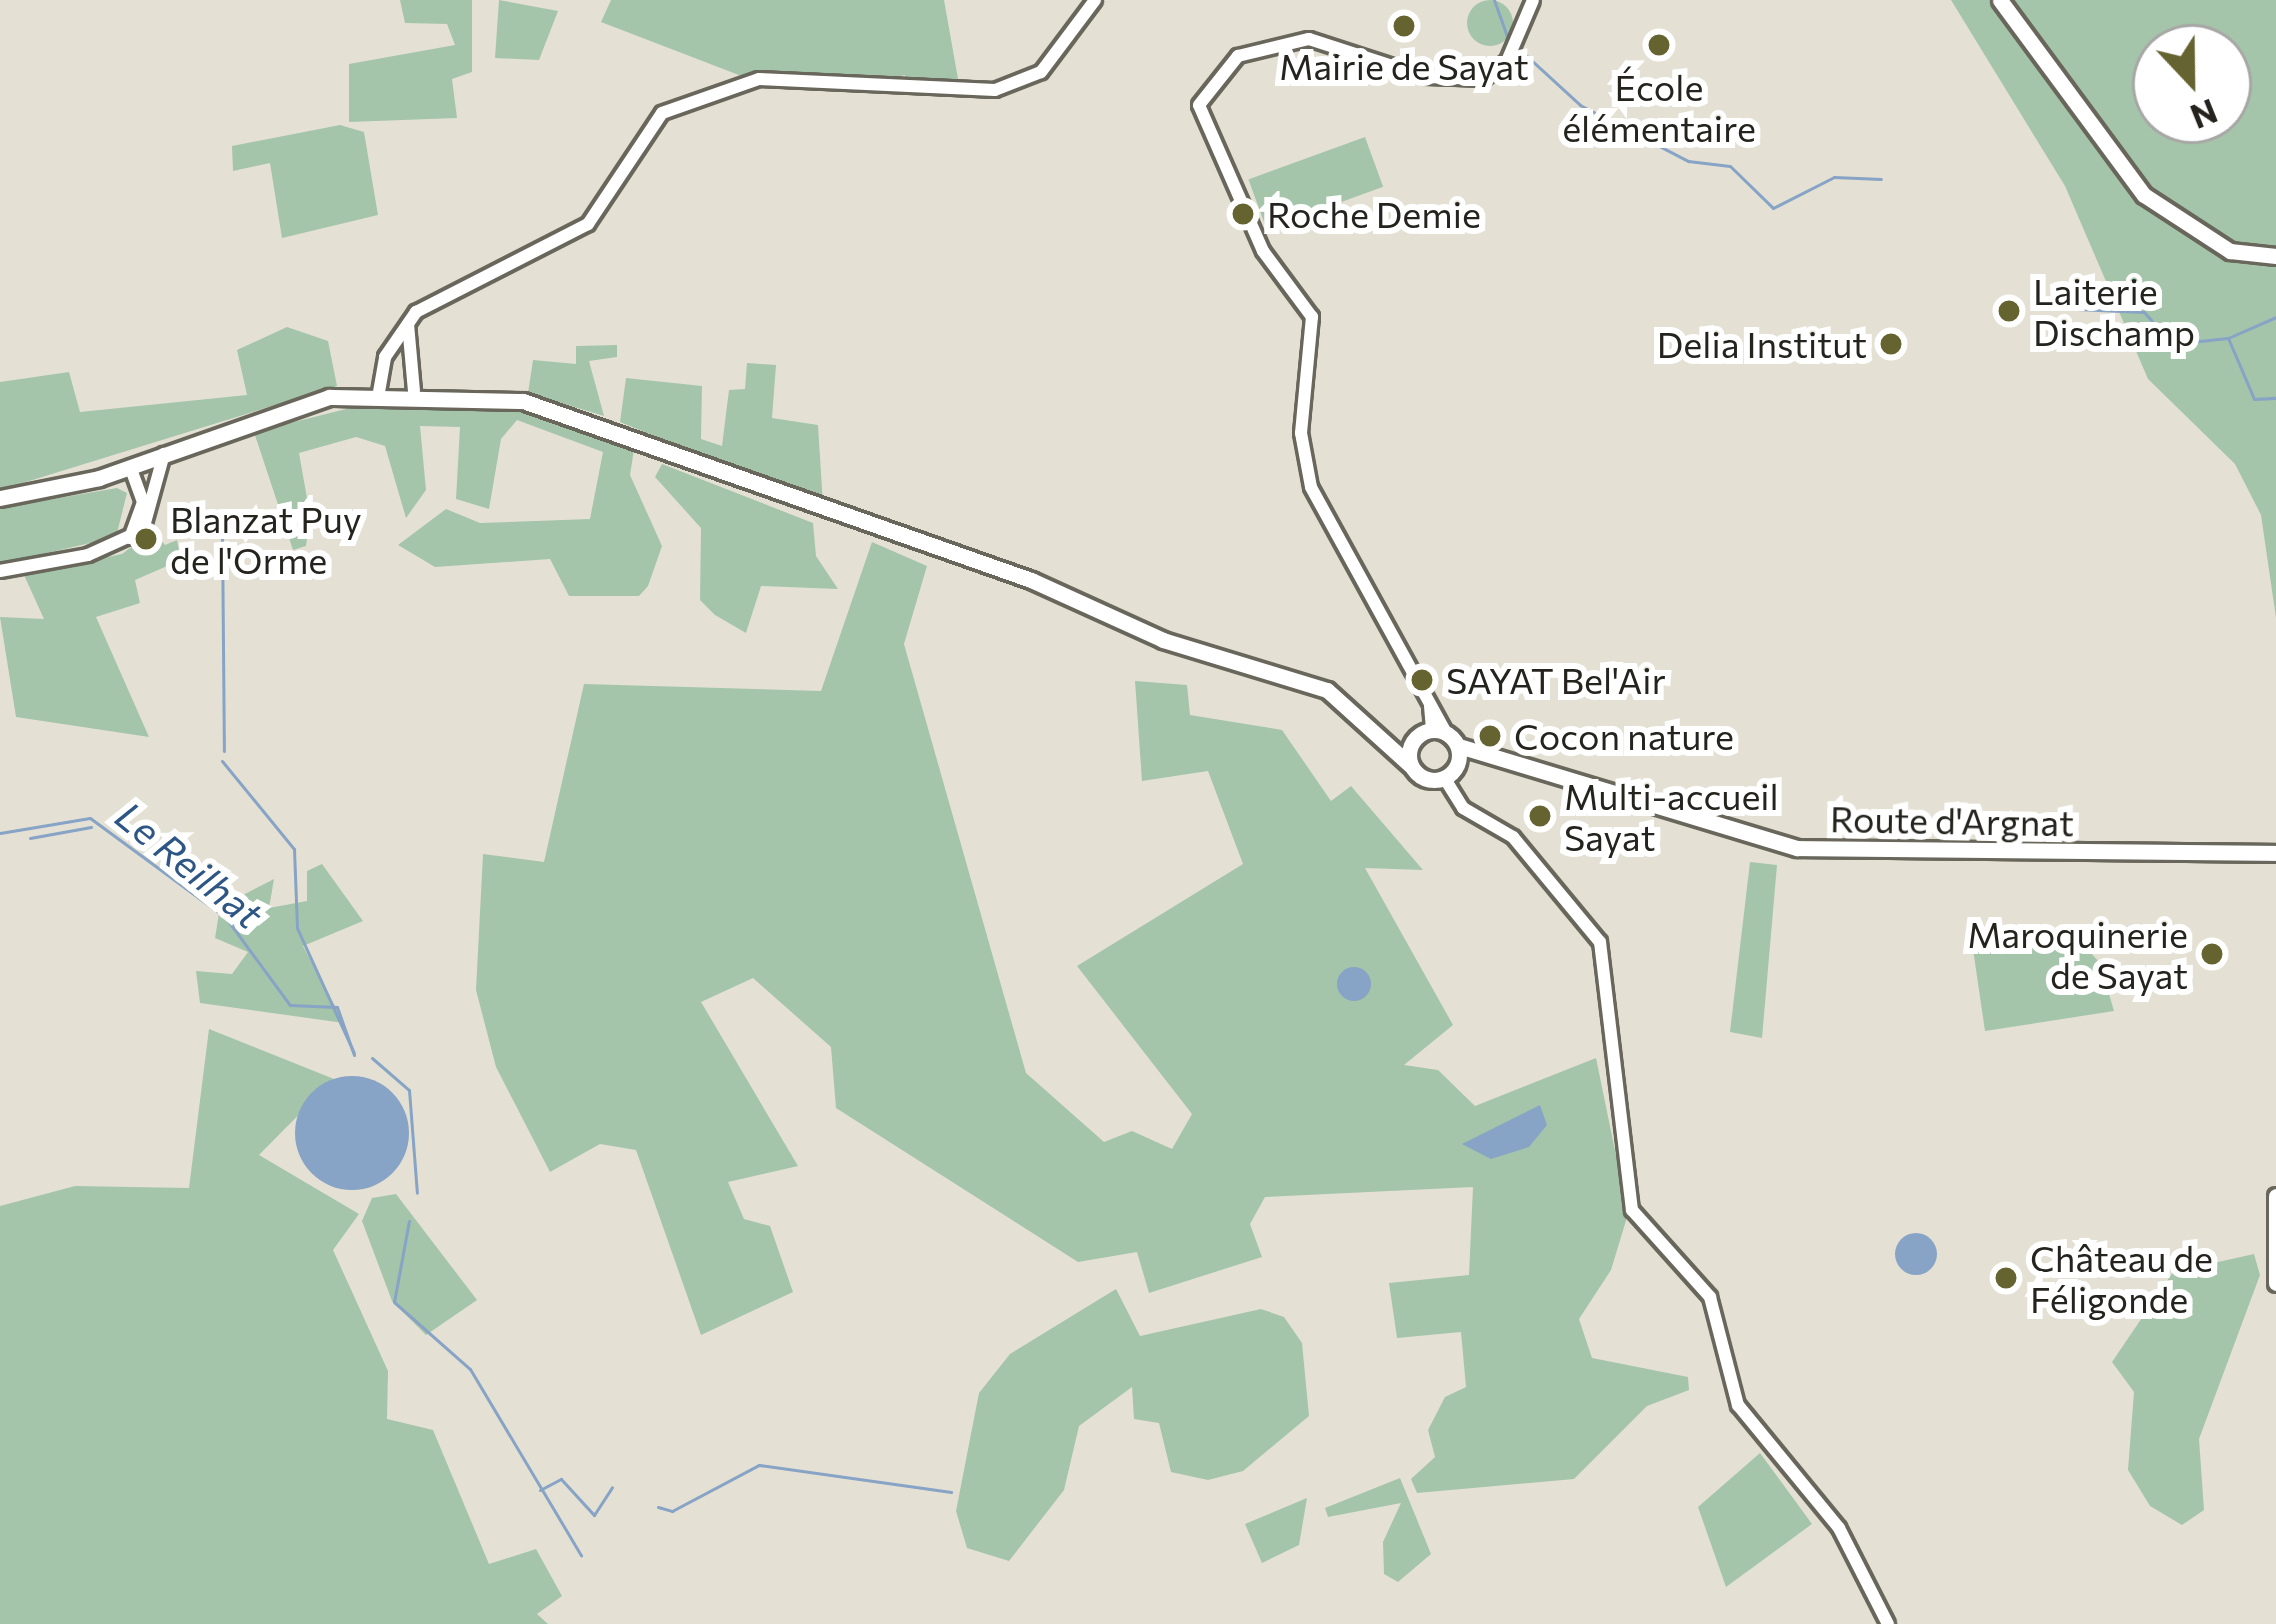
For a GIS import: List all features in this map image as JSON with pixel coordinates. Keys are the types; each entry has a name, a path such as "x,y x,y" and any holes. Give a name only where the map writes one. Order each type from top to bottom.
{"main road":[{"path":"2002,4 2136,188 2230,251 2276,256"},
{"path":"0,498 130,467 279,410 379,392 414,391 594,420 812,510 1031,580 1181,647 1300,679 1380,736 1410,765 1444,779 1459,753 1438,730 1416,737 1380,736"},
{"path":"1410,765 1416,737"},
{"name":"Route d'Argnat","path":"1459,753 1498,758 1797,848 2276,853"},
{"path":"2276,1196 2276,1283"}],"street":[{"path":"379,392 385,357 411,317 588,224 634,141 671,109 769,79 959,96 1007,87 1041,72 1095,0"},
{"path":"1438,730 1413,673 1306,475 1312,317 1263,251 1199,105 1238,56 1298,40 1335,41 1415,74 1477,81 1511,55 1533,0"},
{"path":"411,317 414,391"},
{"path":"0,571 129,539 153,515 164,454"},
{"path":"129,539 142,502 130,467"},
{"path":"1444,779 1463,808 1513,837 1605,952 1632,1210 1710,1297 1730,1388 1839,1528 1888,1624"}],"green space":[{"path":"400,0 472,0 472,72 452,79 457,118 349,122 349,64 455,45 447,24 405,23"},
{"path":"499,0 558,11 539,60 495,58"},
{"path":"611,0 944,0 960,90 905,86 905,75 856,86 744,77 601,22"},
{"path":"1490,0 1507,6 1513,23 1507,40 1490,46 1473,40 1467,23 1473,6"},
{"path":"1951,0 2276,0 2276,618 2261,515 2235,464 2148,379 2065,186"},
{"path":"340,125 364,132 378,215 282,238 270,163 233,171 232,146"},
{"path":"1365,137 1383,187 1267,229 1248,179"},
{"path":"287,327 328,341 337,386 0,490 0,382 69,372 80,412 247,395 237,350"},
{"path":"617,345 617,357 589,361 604,416 528,393 533,360 576,364 576,346"},
{"path":"747,363 776,365 772,418 818,425 823,505 620,422 626,378 702,386 701,439 722,446 729,390 745,389"},
{"path":"382,400 540,408 635,443 630,475 662,546 648,586 639,596 569,596 550,559 435,567 398,545 446,509 480,523 590,519 603,452 517,420 501,439 489,509 456,499 460,427 420,426 426,490 406,518 385,446 356,437 299,453 310,515 306,546 293,550 254,432"},
{"path":"662,464 813,523 816,556 838,589 761,586 746,633 715,615 700,600 701,528 655,477"},
{"path":"117,488 127,493 116,537 0,564 0,508"},
{"path":"153,531 165,545 177,540 181,560 135,580 140,603 96,617 149,737 16,717 0,617 44,619 24,575 122,554"},
{"path":"872,542 927,566 904,644 1026,1073 1104,1142 1132,1131 1172,1149 1192,1114 1077,966 1243,864 1208,771 1142,781 1135,681 1187,685 1190,715 1282,730 1331,801 1351,786 1423,870 1365,868 1453,1025 1404,1065 1438,1070 1475,1106 1596,1058 1628,1214 1611,1270 1579,1319 1592,1358 1688,1377 1689,1390 1647,1406 1574,1479 1417,1493 1411,1479 1435,1457 1428,1430 1445,1397 1466,1387 1461,1332 1397,1338 1389,1283 1469,1275 1473,1187 1265,1197 1250,1224 1262,1257 1149,1293 1137,1252 1078,1262 836,1108 831,1047 753,978 701,1002 798,1166 728,1182 744,1219 770,1226 793,1292 701,1335 636,1150 600,1144 550,1172 496,1067 476,990 483,854 544,862 584,684 821,691"},
{"path":"1750,862 1777,865 1762,1038 1730,1032"},
{"path":"322,864 363,921 303,946 344,1023 200,1003 196,971 232,974 248,952 215,938 220,907 274,879 269,908 307,901 307,871"},
{"path":"2070,930 2100,963 2114,1011 1985,1031 1973,949"},
{"path":"209,1029 334,1079 259,1155 359,1214 333,1250 388,1371 387,1419 433,1430 489,1564 536,1549 562,1596 537,1614 548,1624 0,1624 0,1206 75,1186 189,1188"},
{"path":"396,1194 477,1300 426,1335 392,1301 362,1221 372,1198"},
{"path":"2254,1254 2260,1275 2199,1439 2204,1510 2182,1525 2150,1506 2128,1470 2134,1392 2112,1362 2173,1272"},
{"path":"1116,1289 1140,1336 1261,1309 1284,1317 1302,1343 1309,1416 1243,1471 1208,1480 1171,1472 1159,1423 1134,1419 1132,1387 1079,1426 1064,1490 1009,1561 967,1548 956,1511 979,1393 1010,1354"},
{"path":"1760,1453 1812,1524 1726,1587 1698,1507"},
{"path":"1400,1478 1431,1554 1398,1582 1384,1574 1383,1542 1401,1503 1328,1517 1325,1508"},
{"path":"1307,1498 1299,1545 1262,1563 1245,1524"}],"water":[{"path":"1354,967 1366,972 1371,984 1366,996 1354,1001 1342,996 1337,984 1342,972"},
{"path":"352,1076 374,1080 393,1092 405,1111 409,1133 405,1155 393,1174 374,1186 352,1190 330,1186 311,1174 299,1155 295,1133 299,1111 311,1092 330,1080"},
{"path":"1540,1105 1547,1125 1529,1147 1491,1159 1462,1144"},
{"path":"1916,1233 1931,1239 1937,1254 1931,1269 1916,1275 1901,1269 1895,1254 1901,1239"}],"waterway":[{"path":"1494,0 1509,42"},
{"path":"1517,47 1580,105 1688,161 1730,166 1773,208 1834,177 1881,179"},
{"path":"2054,308 2144,312 2172,344 2228,338 2254,399 2276,398"},
{"path":"2228,338 2276,317"},
{"path":"222,532 224,751"},
{"path":"222,761 294,849 297,928 354,1053"},
{"name":"Le Reilhat","path":"0,833 90,818 226,918 290,1005 337,1007 354,1055"},
{"path":"30,838 91,827"},
{"name":"Le Reilhat","path":"372,1058 409,1090 417,1193"},
{"name":"Le Reilhat","path":"409,1221 394,1302 470,1369 581,1555"},
{"path":"658,1507 672,1511 759,1465 951,1492"},
{"name":"Le Reilhat","path":"540,1490 561,1479 594,1515 612,1487"}],"place":[{"name":"Mairie de Sayat","path":"1404,26"},
{"name":"École élémentaire","path":"1659,45"},
{"name":"Roche Demie","path":"1243,214"},
{"name":"Laiterie Dischamp","path":"2009,311"},
{"name":"Delia Institut","path":"1891,344"},
{"name":"Blanzat Puy de l'Orme","path":"146,539"},
{"name":"SAYAT Bel'Air","path":"1422,680"},
{"name":"Cocon nature","path":"1490,736"},
{"name":"Multi-accueil Sayat","path":"1540,816"},
{"name":"Maroquinerie de Sayat","path":"2212,954"},
{"name":"Château de Féligonde","path":"2006,1278"}]}
